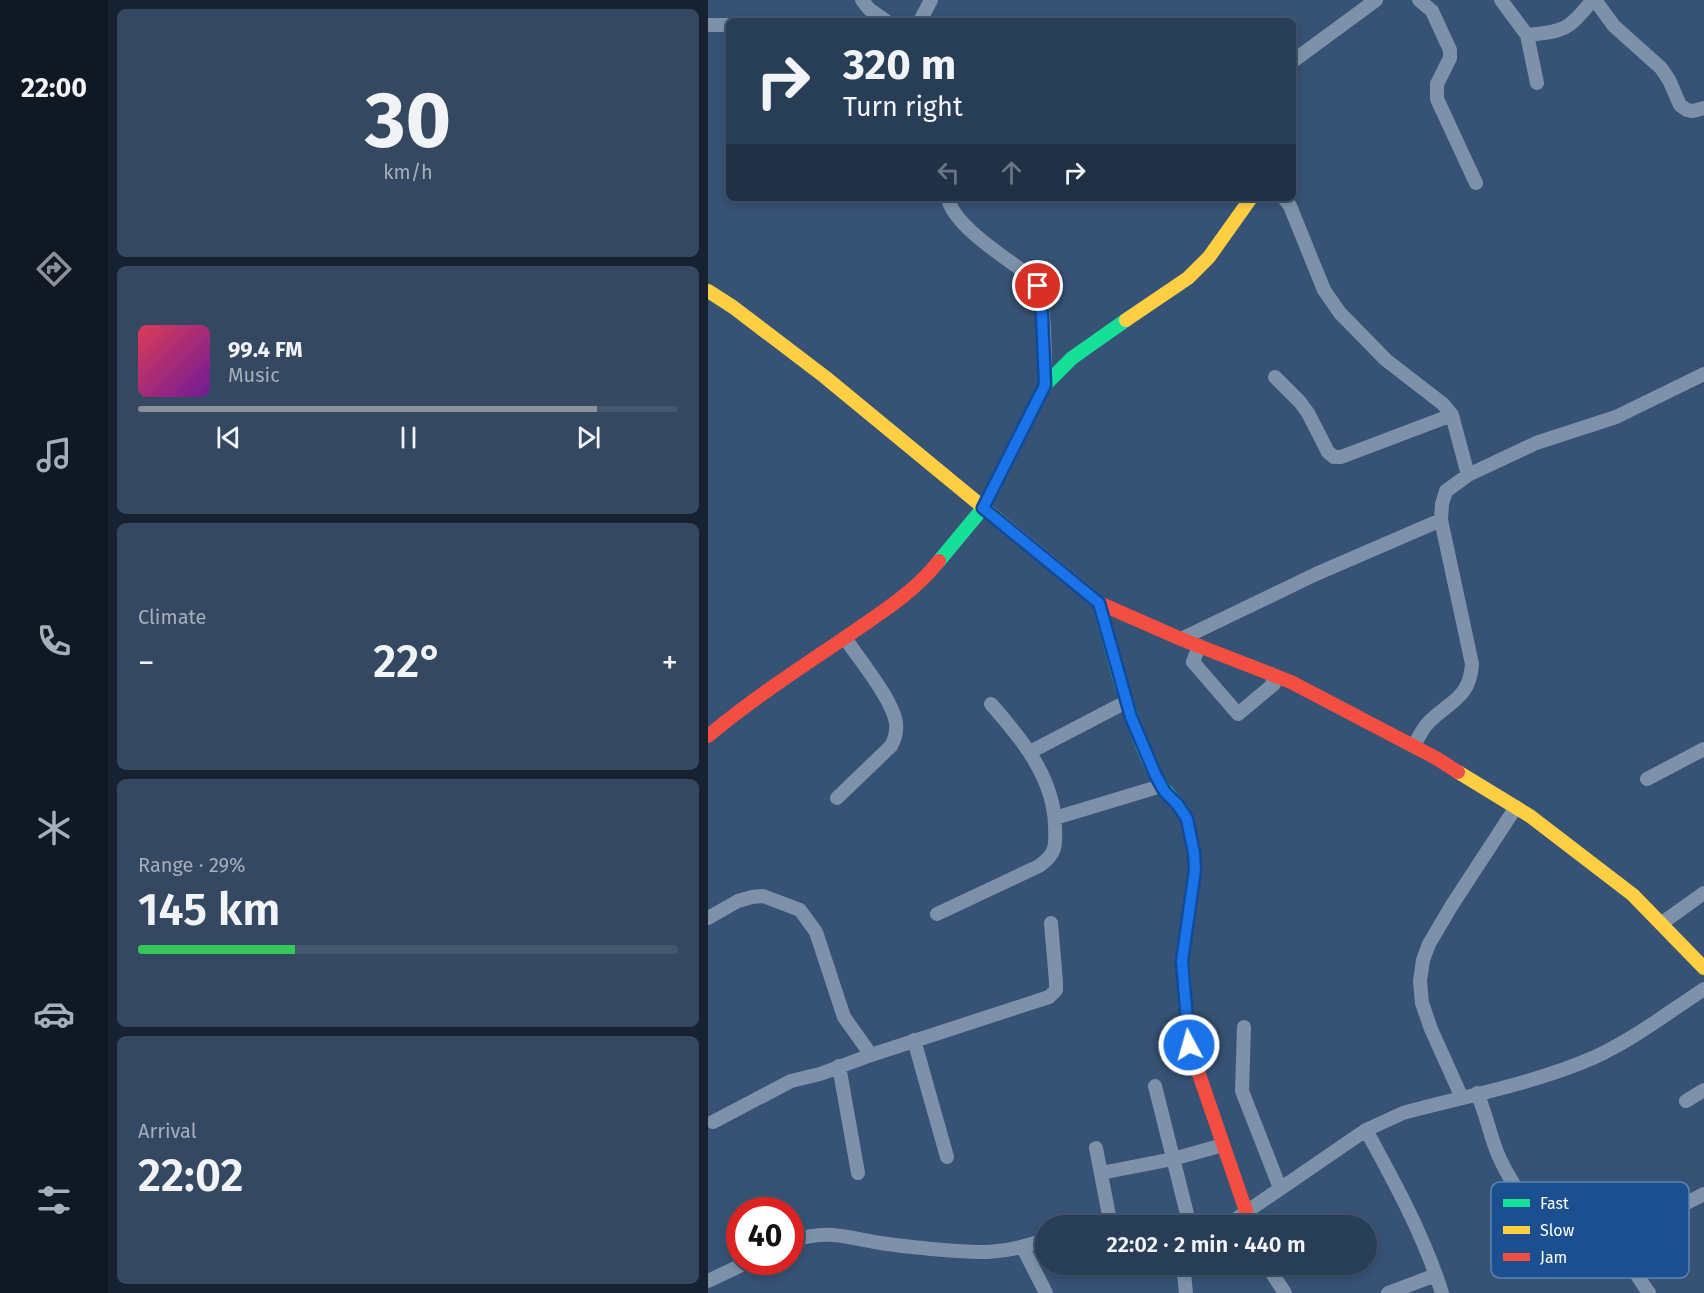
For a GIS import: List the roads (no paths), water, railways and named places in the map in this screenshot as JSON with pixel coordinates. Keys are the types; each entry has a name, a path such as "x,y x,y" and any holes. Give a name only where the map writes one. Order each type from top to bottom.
{"street":[{"path":"862,0 868,9 882,18"},
{"path":"922,18 931,0"},
{"path":"1296,59 1376,0"},
{"path":"1419,0 1432,10 1450,50 1450,58 1437,84 1437,99 1476,183"},
{"path":"1501,0 1527,35 1538,83"},
{"path":"1527,35 1556,32 1566,28 1594,0 1614,26 1661,68 1680,105 1687,110 1694,111 1704,108"},
{"path":"708,25 726,25"},
{"path":"949,201 960,222 1031,277 1038,286 1042,316 1045,385"},
{"path":"708,735 746,705 918,585 983,508 1045,385 1092,342 1188,278 1209,257 1249,201"},
{"path":"1286,201 1324,290 1340,313 1386,360 1443,404 1452,415 1468,475"},
{"path":"708,291 808,364 1099,603 1181,639 1291,682 1414,746 1516,807 1633,895 1704,968"},
{"path":"1414,746 1428,723 1464,693 1471,676 1472,664 1441,520 1446,491 1468,475 1536,443 1616,417 1704,374"},
{"path":"1275,377 1304,407 1328,452 1334,457 1341,457 1452,415"},
{"path":"1181,639 1300,581 1441,520"},
{"path":"1099,603 1126,702 1161,786 1187,819 1192,837 1195,870 1182,961 1186,1026 1195,1067 1223,1145 1240,1215"},
{"path":"837,798 891,746 896,726 889,704 845,638"},
{"path":"1199,646 1193,662 1238,714 1274,684 1272,674"},
{"path":"1030,752 1126,702"},
{"path":"937,914 1039,866 1050,858 1054,849 1055,818 1047,786 1030,752 991,704"},
{"path":"1647,779 1704,749"},
{"path":"1055,818 1161,786"},
{"path":"1462,1098 1422,1003 1420,981 1422,960 1446,915 1516,807"},
{"path":"1662,923 1704,893"},
{"path":"708,918 738,901 763,896 800,910 816,932 844,1017 871,1055"},
{"path":"713,1122 791,1081 1049,997 1056,990 1051,923"},
{"path":"1245,1215 1280,1188 1383,1121 1403,1113 1557,1072 1597,1056 1630,1038 1704,989"},
{"path":"1244,1027 1242,1091 1280,1188"},
{"path":"914,1041 947,1157"},
{"path":"839,1066 858,1173"},
{"path":"1155,1086 1187,1215"},
{"path":"1686,1101 1704,1090"},
{"path":"1477,1093 1486,1113 1491,1136 1501,1161 1514,1182"},
{"path":"1366,1130 1404,1200 1442,1293"},
{"path":"1101,1173 1173,1159 1223,1145"},
{"path":"1096,1148 1109,1215"},
{"path":"1689,1203 1704,1194"},
{"path":"804,1237 828,1233 883,1244 982,1254 1023,1248 1035,1243"},
{"path":"1023,1248 1046,1293"},
{"path":"708,1281 726,1272"},
{"path":"1184,1275 1186,1293"},
{"path":"1273,1275 1285,1293"},
{"path":"1388,1293 1436,1275"},
{"path":"1641,1278 1649,1293"}]}
